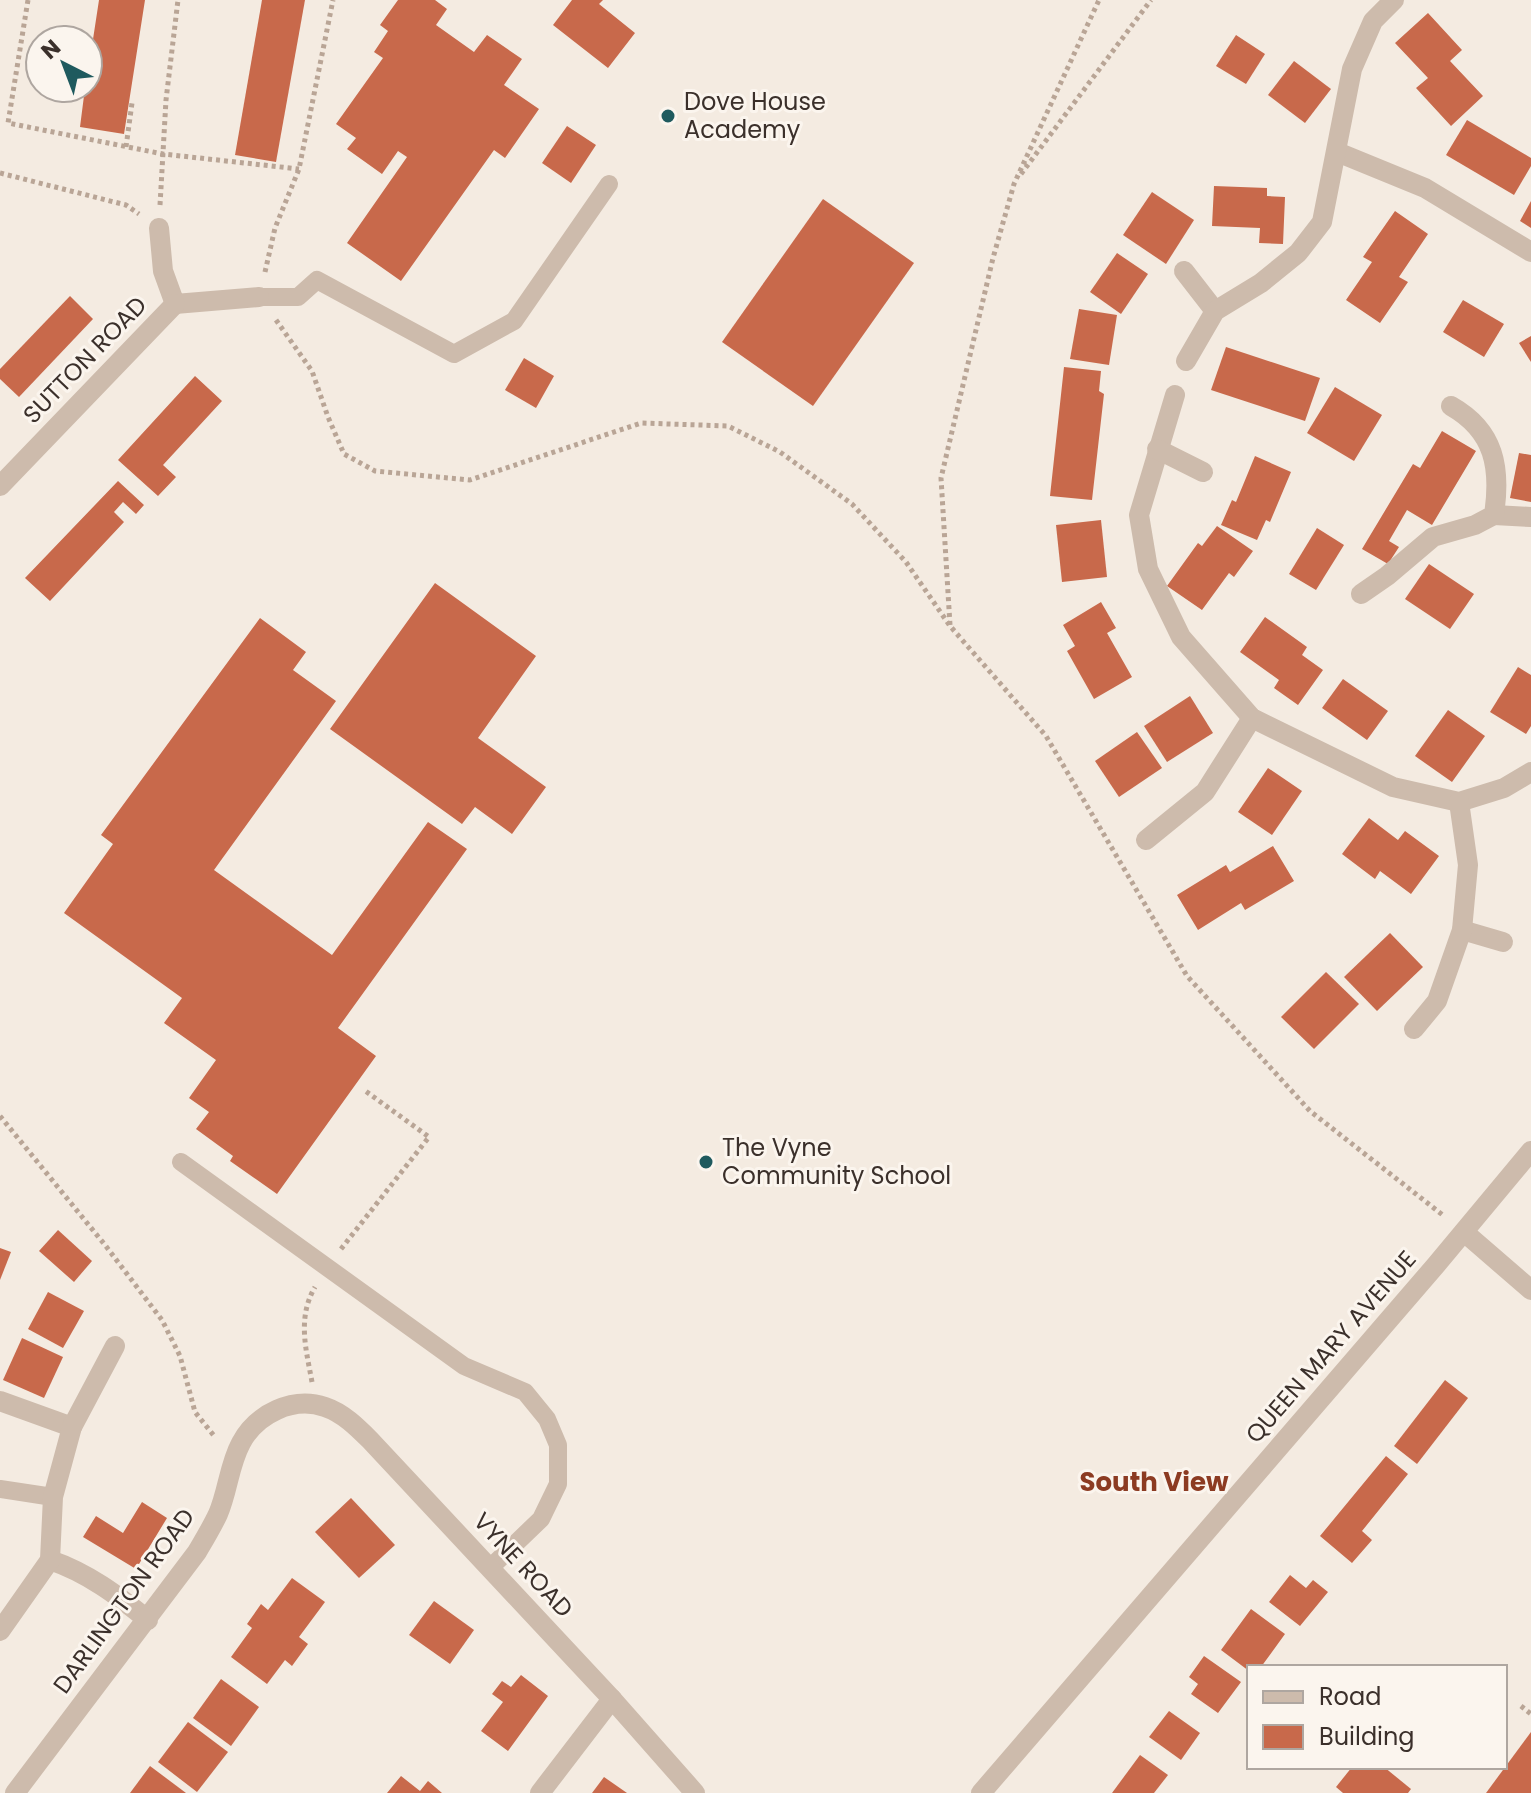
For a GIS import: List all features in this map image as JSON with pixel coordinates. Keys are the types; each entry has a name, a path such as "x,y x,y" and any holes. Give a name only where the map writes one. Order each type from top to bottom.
{"street":[{"path":"1186,361 1215,311 1261,283 1298,253 1322,222 1352,69 1373,21 1394,0"},
{"path":"1337,152 1425,188 1531,252"},
{"name":"SUTTON ROAD","path":"159,228 163,271 175,304"},
{"path":"1184,271 1215,311"},
{"name":"SUTTON ROAD","path":"0,486 175,304 259,297"},
{"path":"1175,395 1139,515 1148,569 1181,637 1252,718 1393,787 1459,802 1504,788 1531,772"},
{"path":"1451,406 1471,417 1484,432 1495,471 1497,493 1494,515"},
{"path":"1157,449 1203,472"},
{"path":"1361,594 1433,537 1475,525 1494,515 1531,517"},
{"path":"1146,840 1205,792 1252,718"},
{"path":"1414,1029 1437,1001 1462,930 1468,865 1459,802"},
{"path":"1462,930 1503,942"},
{"name":"QUEEN MARY AVENUE","path":"981,1793 1531,1151"},
{"path":"1464,1232 1531,1290"},
{"path":"0,1631 50,1560 53,1497 72,1427 115,1346"},
{"path":"0,1401 72,1427"},
{"name":"VYNE ROAD","path":"294,1405 326,1407 354,1425 491,1567 695,1793"},
{"name":"DARLINGTON ROAD","path":"15,1793 197,1552 218,1514 239,1446 247,1432 262,1418 294,1405"},
{"path":"50,1560 93,1578 148,1620"},
{"path":"540,1793 612,1699"}],"lane":[{"path":"259,297 298,297 317,280 454,354 514,321 609,184"},
{"path":"181,1162 464,1366 525,1392 547,1419 558,1445 558,1484 541,1519 491,1567"},
{"path":"0,1489 53,1497"}],"path":[{"path":"28,0 8,123 163,154 299,169"},
{"path":"159,228 166,100 178,0"},
{"path":"333,0 299,169 275,228 259,297 312,371 344,454 375,471 470,480 641,423 728,426 780,452 852,504 906,562 950,626 1046,736 1187,976 1310,1111 1445,1216"},
{"path":"950,626 941,478 993,258 1014,184 1099,0"},
{"path":"1014,184 1151,0"},
{"path":"126,147 132,103"},
{"path":"0,173 126,205 159,228"},
{"path":"312,1385 303,1340 306,1303 327,1267 429,1137 364,1090"},
{"path":"0,1116 162,1320 180,1356 195,1412 220,1445"},
{"path":"1521,1706 1531,1714"}],"building":[{"path":"99,0 145,0 124,134 80,127 83,104 104,104 104,24 95,24"},
{"path":"262,0 305,0 276,162 235,155"},
{"path":"398,0 435,0 447,9 436,25 474,52 487,35 522,59 504,85 539,109 505,158 494,150 401,281 347,243 407,157 398,151 382,174 347,149 356,138 336,124 383,58 374,52 388,31 380,25"},
{"path":"572,0 603,0 599,4 635,33 608,68 553,25"},
{"path":"1428,13 1462,50 1450,61 1483,96 1451,126 1416,88 1428,78 1395,43"},
{"path":"1236,35 1265,54 1246,84 1216,66"},
{"path":"1294,61 1331,89 1305,123 1268,95"},
{"path":"1467,120 1531,158 1531,166 1514,195 1446,155"},
{"path":"567,126 596,145 571,183 542,163"},
{"path":"1214,186 1267,188 1267,196 1285,197 1283,244 1259,243 1260,228 1212,226"},
{"path":"1152,192 1194,220 1166,264 1123,235"},
{"path":"823,199 914,263 813,406 722,342"},
{"path":"1531,201 1531,228 1520,221"},
{"path":"1395,211 1428,234 1399,277 1408,282 1380,323 1346,300 1372,262 1363,257"},
{"path":"1117,253 1148,274 1121,314 1090,292"},
{"path":"70,296 93,319 19,397 0,379 0,369"},
{"path":"1463,300 1504,324 1484,357 1443,332"},
{"path":"1079,309 1117,315 1109,365 1070,359"},
{"path":"1531,336 1531,362 1519,343"},
{"path":"1226,347 1320,378 1305,421 1211,390"},
{"path":"524,358 554,376 536,408 505,390"},
{"path":"1064,367 1101,371 1099,391 1104,394 1092,500 1050,496"},
{"path":"195,376 222,401 163,465 176,477 158,496 118,460"},
{"path":"1335,387 1382,415 1354,461 1307,433"},
{"path":"1442,431 1476,451 1432,525 1407,510 1389,541 1399,547 1388,564 1362,549 1413,464 1420,468"},
{"path":"1519,453 1531,455 1531,502 1510,498"},
{"path":"1255,456 1291,472 1270,522 1266,520 1257,540 1221,525 1232,500 1236,502"},
{"path":"118,481 144,505 136,514 123,502 114,512 124,522 50,601 25,578"},
{"path":"1101,520 1107,577 1062,582 1056,525"},
{"path":"1217,526 1253,551 1234,577 1229,573 1202,610 1167,586 1198,543 1202,546"},
{"path":"1317,528 1344,545 1316,590 1289,574"},
{"path":"1429,564 1474,594 1450,629 1405,599"},
{"path":"435,583 536,656 478,738 546,787 512,834 475,807 462,824 330,729"},
{"path":"1101,602 1116,628 1107,633 1132,677 1094,699 1067,651 1075,646 1063,625"},
{"path":"1265,617 1307,647 1302,655 1323,670 1298,705 1274,688 1279,680 1240,652"},
{"path":"260,618 306,652 293,670 336,701 214,870 332,955 428,822 467,849 338,1028 376,1056 277,1194 230,1161 233,1156 196,1129 209,1112 189,1098 216,1060 164,1023 182,998 64,913 113,844 101,835"},
{"path":"1518,667 1531,675 1531,726 1526,734 1490,712"},
{"path":"1343,679 1388,711 1367,740 1322,708"},
{"path":"1190,696 1213,733 1167,762 1144,726"},
{"path":"1448,710 1485,736 1452,782 1415,756"},
{"path":"1137,732 1162,768 1119,797 1095,761"},
{"path":"1268,768 1302,791 1272,835 1238,812"},
{"path":"1369,818 1398,840 1405,831 1439,856 1411,894 1380,871 1375,879 1342,854"},
{"path":"1273,846 1294,881 1245,910 1241,903 1198,930 1177,895 1226,865 1230,872"},
{"path":"1390,933 1423,967 1377,1011 1344,977"},
{"path":"1326,972 1359,1004 1314,1049 1281,1017"},
{"path":"58,1230 92,1261 74,1282 39,1251"},
{"path":"0,1248 11,1252 0,1280"},
{"path":"48,1292 84,1311 63,1348 28,1329"},
{"path":"22,1338 63,1357 44,1398 3,1380"},
{"path":"1445,1380 1468,1398 1417,1464 1394,1446"},
{"path":"1386,1456 1408,1474 1362,1531 1372,1540 1352,1563 1320,1536"},
{"path":"351,1498 395,1545 359,1578 315,1532"},
{"path":"142,1502 167,1518 136,1569 83,1537 96,1516 123,1533"},
{"path":"1290,1575 1306,1588 1313,1580 1328,1592 1300,1626 1269,1602"},
{"path":"292,1578 325,1602 299,1637 308,1644 292,1666 285,1660 267,1684 231,1657 252,1628 247,1624 261,1604 268,1610"},
{"path":"434,1601 474,1630 450,1664 409,1635"},
{"path":"1251,1609 1285,1634 1262,1665 1247,1665 1247,1670 1221,1650"},
{"path":"1204,1656 1241,1682 1218,1713 1191,1694 1198,1684 1189,1677"},
{"path":"521,1675 548,1696 508,1751 481,1731 503,1702 492,1694 502,1681 511,1687"},
{"path":"221,1679 259,1707 231,1746 193,1718"},
{"path":"1169,1711 1200,1733 1181,1760 1149,1737"},
{"path":"188,1722 228,1752 197,1792 158,1762"},
{"path":"1531,1732 1531,1793 1486,1793 1504,1769 1507,1769 1507,1765"},
{"path":"1140,1755 1168,1775 1154,1793 1112,1793"},
{"path":"150,1766 186,1793 130,1793"},
{"path":"1350,1769 1386,1769 1411,1789 1408,1793 1343,1793 1336,1787"},
{"path":"401,1776 420,1791 428,1781 442,1793 387,1793"},
{"path":"604,1777 627,1793 592,1793"}],"place":[{"name":"Dove House Academy","path":"668,116"},
{"name":"The Vyne Community School","path":"706,1162"}],"district":[{"name":"South View","path":"1154,1482"}]}
